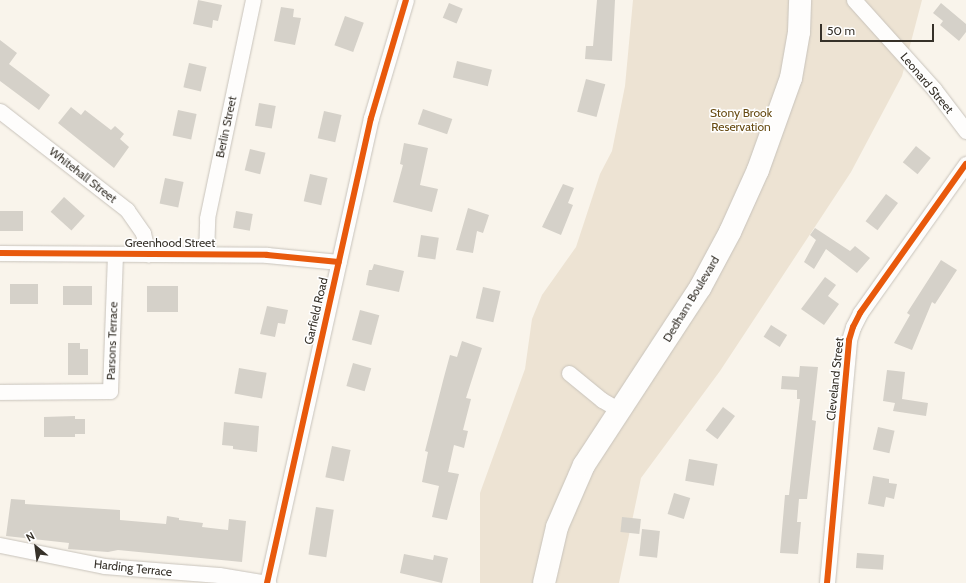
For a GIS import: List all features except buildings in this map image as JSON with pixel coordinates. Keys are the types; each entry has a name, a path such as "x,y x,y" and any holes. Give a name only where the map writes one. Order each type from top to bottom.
{"main road":[{"name":"Dedham Boulevard","path":"544,583 558,527 584,465 700,288 730,232 758,170 791,78 799,32 800,0"}],"street":[{"name":"Berlin Street","path":"206,254 207,218 253,0"},
{"name":"Garfield Road","path":"267,583 371,118 406,0"},
{"name":"Leonard Street","path":"854,0 929,83 966,131"},
{"name":"Whitehall Street","path":"0,111 127,210 143,233 148,254"},
{"name":"Cleveland Street","path":"827,583 848,348 853,327 860,313 966,164"},
{"name":"Greenhood Street","path":"0,253 284,255 339,262"},
{"name":"Parsons Terrace","path":"0,392 110,391 115,254"},
{"path":"569,373 602,400 619,410"},
{"name":"Harding Terrace","path":"0,545 90,564 165,577 267,583"}],"green space":[{"name":"Stony Brook Reservation","path":"633,0 922,0 902,76 851,172 720,371 641,478 619,583 480,583 480,493 525,369 532,319 542,295 576,247 600,174 612,151 625,86"}],"cycle path":[{"path":"267,583 371,118 406,0"},
{"path":"827,583 849,340 853,327 860,313 966,164"},
{"path":"0,253 267,255 339,262"}]}
